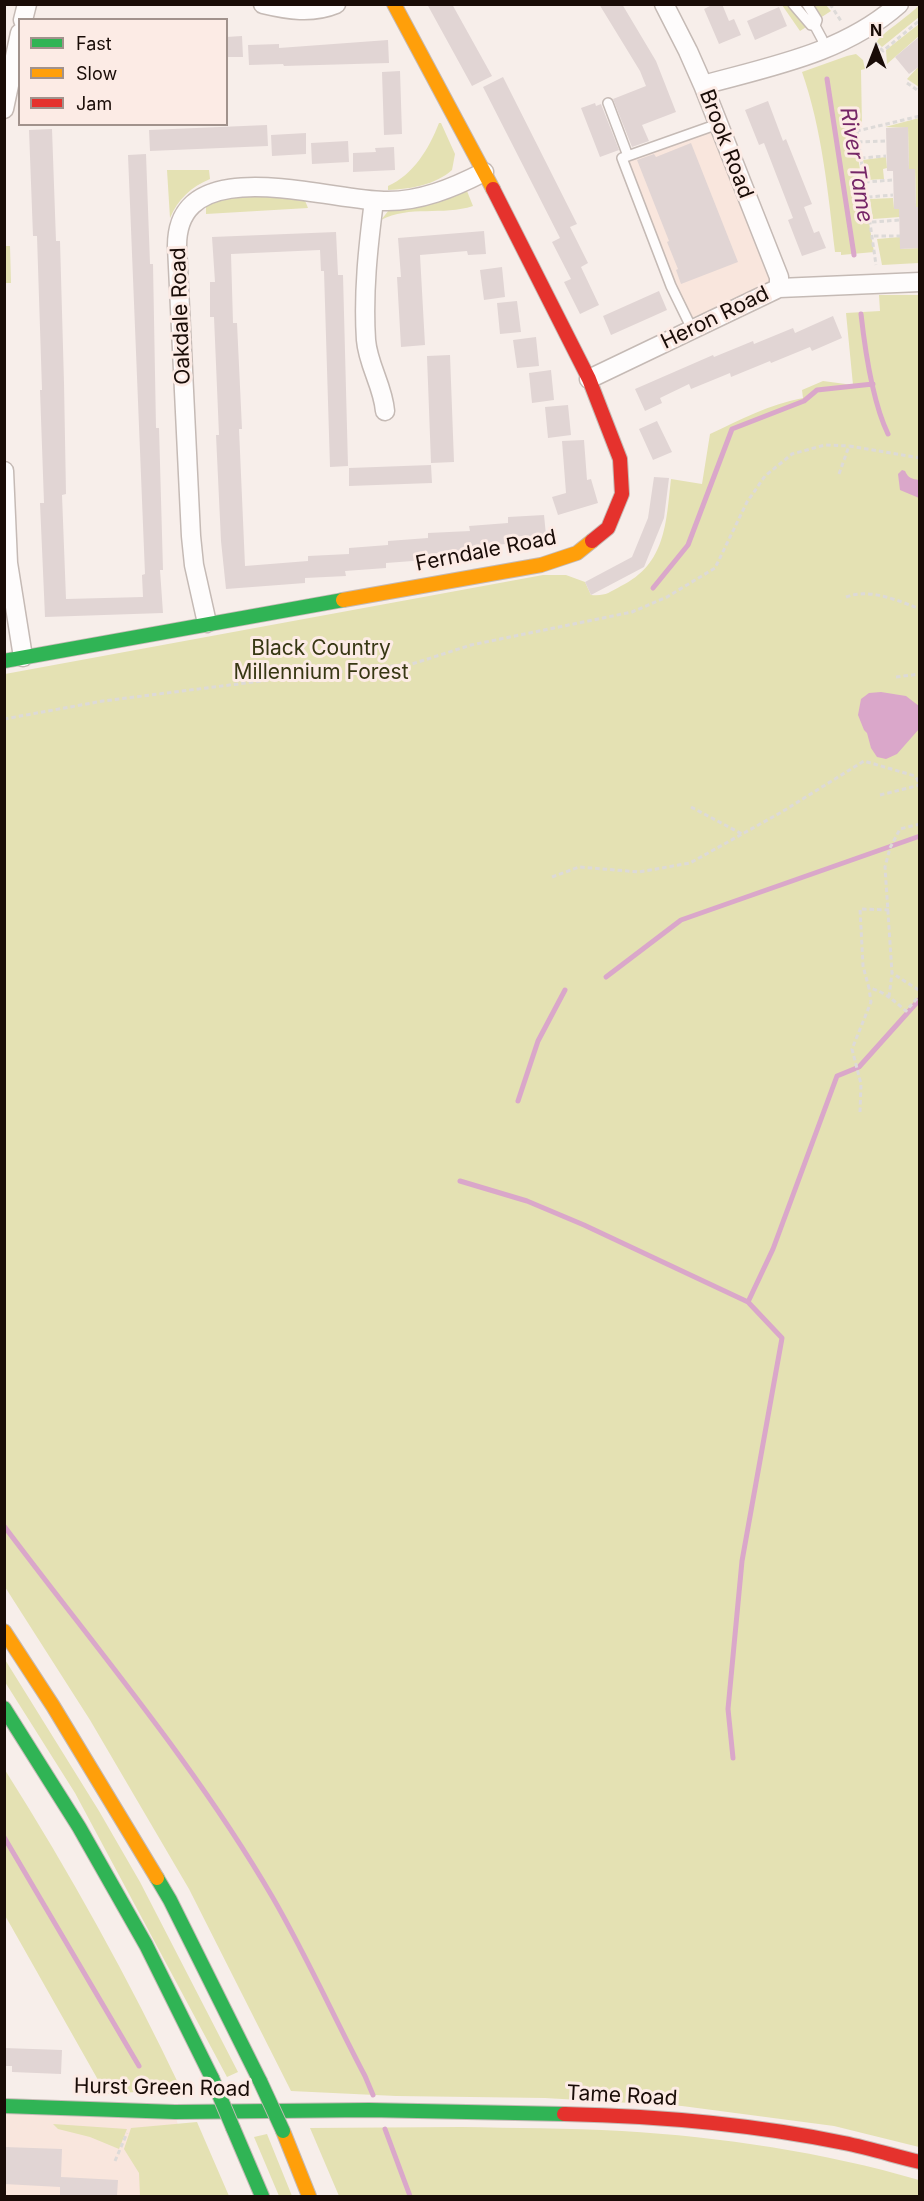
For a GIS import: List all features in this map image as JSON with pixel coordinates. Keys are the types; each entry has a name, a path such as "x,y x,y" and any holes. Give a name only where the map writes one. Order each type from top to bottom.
{"main road":[{"name":"Ferndale Road","path":"4,661 541,564 577,553 608,528 622,494 620,459 589,379 484,172 394,4"},
{"path":"4,1631 53,1706 170,1900 260,2081 309,2196"},
{"path":"4,1708 79,1827 146,1945 212,2078 262,2196"},
{"name":"Hurst Green Road","path":"4,2106 136,2110 319,2110"},
{"name":"Tame Road","path":"319,2110 569,2113 717,2123 845,2143 920,2162"}],"street":[{"path":"263,4 302,11 324,9 336,4"},
{"name":"Brook Road","path":"664,4 703,86 768,249 778,277 779,288"},
{"path":"703,86 825,50 867,28 899,4"},
{"path":"4,109 18,42"},
{"name":"Oakdale Road","path":"207,623 194,565 191,536 177,230 183,217 199,200 210,193 235,187 288,190 374,201 398,201 420,197 484,172"},
{"path":"374,201 366,270 366,340 369,359 383,395 385,411"},
{"name":"Heron Road","path":"589,379 779,288 920,282"},
{"path":"4,471 8,563 23,657"}],"lane":[{"path":"794,4 811,25 815,26 825,50"},
{"path":"807,4 817,20 815,26"},
{"path":"608,104 628,156"},
{"path":"692,330 670,286 622,158 718,124"}],"path":[{"path":"907,83 920,92"},
{"path":"857,131 920,116"},
{"path":"855,123 874,236 876,269"},
{"path":"858,142 886,141"},
{"path":"861,158 886,156"},
{"path":"865,182 893,180"},
{"path":"867,197 893,195"},
{"path":"871,222 900,220"},
{"path":"874,236 900,236"},
{"path":"4,719 103,701 412,664 471,645 632,612 667,597 715,567 747,502 765,476 792,454 825,445 849,446 920,458"},
{"path":"839,474 849,446"},
{"path":"846,597 857,592 866,593 920,609"},
{"path":"896,677 920,674"},
{"path":"552,878 579,867 639,872 690,863 780,813 864,761 915,776 920,784 880,795"},
{"path":"691,807 742,834"},
{"path":"889,997 892,973 885,867 890,848 900,829 920,824"},
{"path":"860,1112 861,1084 852,1049 871,1002 863,966 860,909 889,910"},
{"path":"892,973 920,991"},
{"path":"869,988 878,990 906,1011 920,996"},
{"path":"115,2161 136,2110"}],"shaded area":[{"path":"718,124 779,279 692,329 622,158"},
{"path":"902,470 911,478 919,480 919,498 900,490 898,474"},
{"path":"881,692 906,696 919,706 919,729 897,754 886,759 877,757 871,748 858,715 861,699 869,693"},
{"path":"5,2106 175,2112 193,2196 5,2196"}],"green space":[{"path":"782,5 826,5 831,11 800,31"},
{"path":"919,5 919,17 882,47 877,42 883,35"},
{"path":"919,24 919,36 887,64 886,50"},
{"path":"856,54 863,60 865,69 861,70 862,127 858,127 857,121 852,122 874,252 841,255 841,252 835,252 827,184 815,116 802,72"},
{"path":"919,66 919,87 907,79"},
{"path":"919,118 919,207 916,207 915,169 909,169 908,128 885,127"},
{"path":"439,123 455,154 452,170 422,185 388,190 388,186 405,175 419,160"},
{"path":"886,157 887,168 883,169 884,179 867,180 863,160"},
{"path":"167,170 209,170 210,179 186,194 170,218"},
{"path":"467,191 473,206 462,209 403,213 381,220 389,210"},
{"path":"240,195 304,198 308,208 206,214 206,203"},
{"path":"893,198 894,208 899,209 900,217 873,219 870,199"},
{"path":"900,237 901,249 919,248 919,263 882,265 877,239"},
{"path":"4,246 10,246 11,283 5,283"},
{"name":"Black Country Millennium Forest","path":"879,295 919,295 919,2147 834,2126 682,2106 545,2098 396,2096 291,2091 189,1889 90,1720 5,1587 5,674 543,575 566,575 585,582 591,595 607,594 636,577 655,554 665,526 671,479 702,484 710,434 767,408 803,398 802,390 823,381 853,385 846,313 880,311"},
{"path":"4,1658 99,1811 140,1882 238,2072 227,2077 75,1793 5,1682"},
{"path":"5,1770 98,1927 181,2089 106,2094 4,1914"},
{"path":"197,2122 229,2196 140,2196 139,2173 124,2149 131,2128"},
{"path":"53,2124 127,2129 119,2149 90,2137 58,2129"},
{"path":"461,2127 622,2131 697,2137 772,2147 846,2161 919,2180 919,2196 339,2196 310,2128"},
{"path":"267,2134 292,2196 279,2196 254,2137"}],"building":[{"path":"427,4 452,4 492,76 472,86"},
{"path":"599,4 622,4 656,61 676,112 642,125 649,141 632,147 613,99 646,86 640,71"},
{"path":"714,4 722,4 729,21 734,19 741,35 719,44 704,9"},
{"path":"779,7 787,26 755,40 747,21"},
{"path":"242,36 243,57 228,57 228,37"},
{"path":"920,36 920,66 909,74 895,57"},
{"path":"388,40 389,63 249,65 248,45 279,44 279,48"},
{"path":"400,71 402,134 384,135 382,72"},
{"path":"503,77 577,224 570,227 588,263 581,267 599,305 580,314 564,282 571,279 552,242 560,238 483,87"},
{"path":"768,101 783,141 786,139 812,204 804,207 814,233 819,231 826,248 802,256 788,220 793,218 764,143 759,145 745,110"},
{"path":"595,103 596,106 601,104 619,150 600,157 581,108"},
{"path":"267,125 268,146 150,151 149,130"},
{"path":"908,127 909,169 915,169 916,207 920,207 920,248 900,249 899,209 894,209 893,171 887,171 886,128"},
{"path":"52,129 56,241 60,241 66,494 62,495 66,599 143,597 142,575 145,574 128,155 146,154 150,264 153,264 163,613 45,617 40,503 44,503 37,236 33,236 29,130"},
{"path":"306,133 306,154 272,156 271,135"},
{"path":"348,141 349,162 312,164 311,143"},
{"path":"691,143 738,262 681,284 676,270 678,269 667,242 669,241 637,160 654,154 656,157"},
{"path":"394,147 395,170 353,172 353,153 376,152 375,148"},
{"path":"484,231 486,254 468,255 467,251 420,255 425,345 401,347 397,277 401,277 398,238"},
{"path":"336,232 338,275 343,275 348,466 330,467 324,271 321,271 320,250 231,254 233,323 237,323 242,429 239,429 245,566 308,561 308,556 349,554 349,548 388,545 388,541 428,538 428,533 470,531 469,526 508,523 508,517 544,515 546,535 506,537 506,544 466,547 466,552 426,554 426,560 386,563 386,568 345,571 346,576 305,578 305,583 226,589 221,541 216,435 219,435 214,317 210,317 210,282 215,282 212,237"},
{"path":"502,267 505,297 484,300 480,270"},
{"path":"659,291 667,310 611,335 603,316"},
{"path":"517,301 521,332 500,334 497,303"},
{"path":"833,316 842,338 812,351 810,347 731,377 730,373 691,389 689,384 660,398 662,403 645,411 635,389 713,355 714,357 753,341 754,344 793,328 795,333"},
{"path":"536,337 539,366 517,368 513,340"},
{"path":"450,355 454,462 431,463 427,356"},
{"path":"551,370 554,400 532,403 529,373"},
{"path":"568,405 571,435 548,438 545,407"},
{"path":"657,421 672,452 653,460 639,429"},
{"path":"584,440 587,480 591,479 598,503 558,515 552,497 566,493 562,441"},
{"path":"431,465 432,483 349,486 349,468"},
{"path":"654,477 669,478 664,518 644,567 591,595 585,582 632,557 648,518"},
{"path":"4,2048 62,2050 61,2074 12,2072 12,2066 4,2066"},
{"path":"4,2147 62,2149 61,2177 118,2180 117,2196 60,2196 60,2187 4,2184"}],"waterway":[{"name":"River Tame","path":"827,79 854,255"},
{"name":"River Tame","path":"861,314 874,392 888,434"},
{"path":"653,588 688,545 732,429 804,401 817,390 873,384"},
{"path":"606,977 681,920 920,836"},
{"path":"518,1101 538,1041 565,990"},
{"path":"733,1758 728,1709 742,1561 782,1338 748,1302 773,1249 837,1076 859,1067 920,999"},
{"path":"460,1181 527,1201 584,1225 748,1302"},
{"path":"4,1526 144,1708 243,1849 297,1942 373,2095"},
{"path":"4,1837 139,2066"},
{"path":"385,2129 410,2196"}],"traffic: fast":[{"path":"4,661 343,600"},
{"path":"4,1708 79,1827 146,1945 212,2078"},
{"path":"157,1878 260,2081"},
{"path":"212,2078 233,2128"},
{"path":"260,2081 283,2131"},
{"path":"4,2106 175,2112 369,2110 564,2114"},
{"path":"233,2128 262,2196"}],"traffic: slow":[{"path":"394,4 493,189"},
{"path":"343,600 541,565 577,553 592,541"},
{"path":"4,1631 53,1706 157,1878"},
{"path":"283,2131 309,2196"}],"traffic: jam":[{"path":"493,189 589,379 620,459 622,494 608,528 592,541"},
{"path":"564,2114 670,2119 740,2126 809,2136 920,2162"}]}
